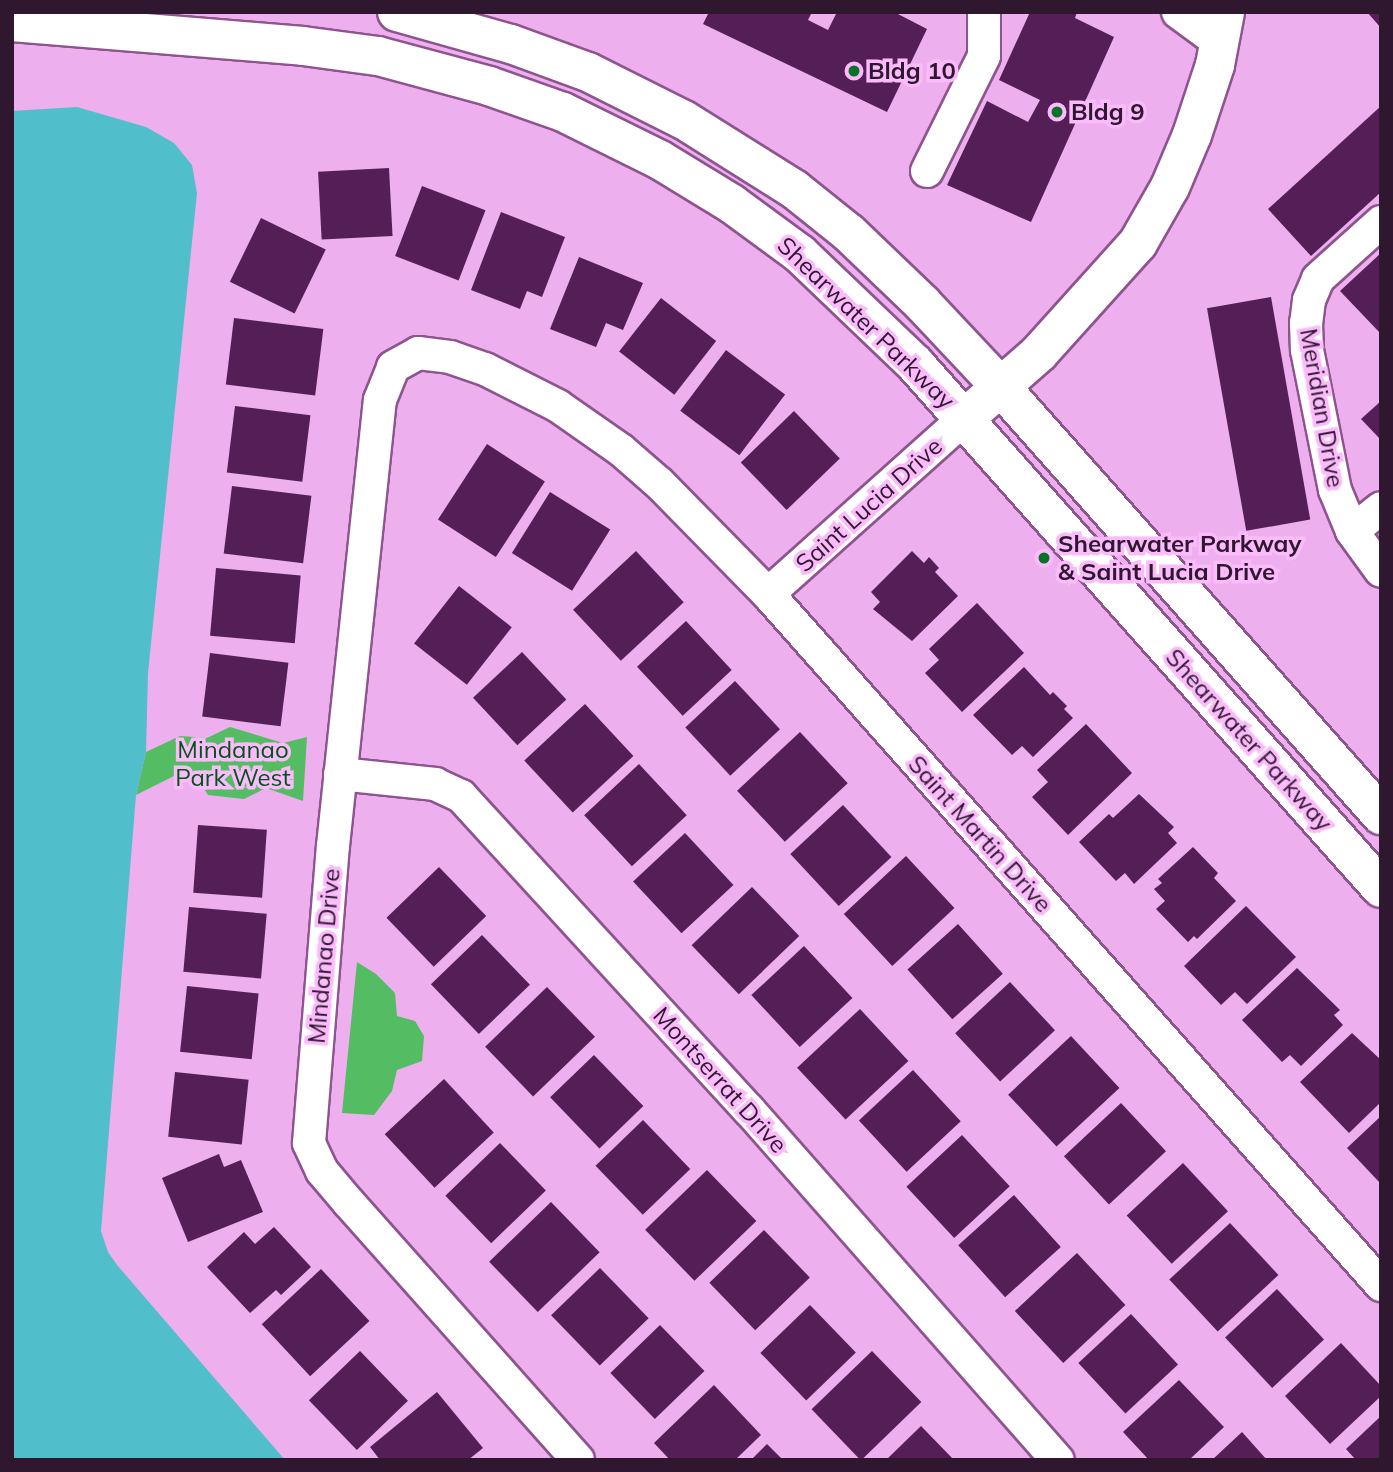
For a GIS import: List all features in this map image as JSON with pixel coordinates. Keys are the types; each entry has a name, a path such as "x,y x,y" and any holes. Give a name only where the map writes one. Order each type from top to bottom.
{"main road":[{"name":"Shearwater Parkway","path":"397,12 511,44 562,63 684,120 794,189 849,233 923,304 1000,386 1381,815"},
{"name":"Shearwater Parkway","path":"12,22 303,46 378,56 489,86 563,113 660,160 732,204 800,254 915,363 1381,888"},
{"name":"Saint Lucia Drive","path":"964,419 1039,353 1138,243 1182,161 1205,100 1222,28"}],"street":[{"path":"927,172 984,55 984,12"},
{"path":"1178,12 1222,28"},
{"name":"Meridian Drive","path":"1381,222 1318,279 1312,290 1306,323 1307,350 1329,471 1343,514 1381,570"},
{"name":"Saint Martin Drive","path":"401,360 425,352 485,369 558,406 621,450 659,483 768,594 1381,1285"},
{"name":"Mindanao Drive","path":"401,360 388,375 380,400 340,774 308,1125 311,1153 349,1203 578,1460"},
{"name":"Saint Lucia Drive","path":"768,594 964,419"},
{"path":"1352,531 1381,508"},
{"name":"Montserrat Drive","path":"340,774 435,784 461,796 748,1110 1058,1460"}],"green space":[{"name":"Mindanao Park West","path":"230,727 283,743 307,737 303,801 266,788 244,799 208,795 198,779 176,775 136,795 146,752 180,736 207,738"},
{"path":"357,962 376,974 395,993 397,1016 415,1021 424,1036 422,1061 397,1070 392,1091 374,1115 342,1113"}],"shaded area":[{"path":"77,107 146,127 174,143 192,165 197,193 148,673 146,752 136,795 101,1231 108,1252 117,1265 285,1460 12,1460 12,111"}],"building":[{"name":"Bldg 10","path":"709,12 812,12 808,20 828,30 837,12 894,12 927,29 887,112 703,24"},
{"name":"Bldg 9","path":"1030,12 1077,12 1075,18 1114,37 1031,222 947,185 987,101 1028,122 1040,100 999,80"},
{"path":"1367,12 1381,12 1381,28"},
{"path":"1381,106 1381,192 1311,256 1268,209"},
{"path":"389,168 393,236 322,240 318,172"},
{"path":"422,186 485,210 459,280 395,256"},
{"path":"501,212 565,237 542,297 527,291 520,309 471,290"},
{"path":"261,218 326,250 295,313 230,282"},
{"path":"1381,253 1381,334 1340,291"},
{"path":"579,257 643,283 623,330 606,323 596,347 550,329"},
{"path":"1271,297 1310,520 1246,531 1207,308"},
{"path":"661,298 716,341 674,395 619,352"},
{"path":"234,318 323,329 315,395 226,385"},
{"path":"726,350 785,395 739,455 680,411"},
{"path":"1381,401 1381,440 1361,419"},
{"path":"235,406 310,415 302,482 227,473"},
{"path":"794,411 840,458 787,510 741,462"},
{"path":"487,444 545,482 496,557 438,519"},
{"path":"232,486 311,496 303,563 224,553"},
{"path":"550,492 610,530 572,591 512,553"},
{"path":"636,551 684,602 621,661 573,610"},
{"path":"912,551 924,563 929,557 939,568 935,572 958,596 912,641 873,609 880,602 871,592"},
{"path":"216,568 301,575 295,643 210,636"},
{"path":"459,586 512,627 467,685 414,644"},
{"path":"977,603 1024,653 962,712 925,673 939,660 929,649"},
{"path":"686,621 732,670 683,716 637,667"},
{"path":"522,652 566,700 517,745 473,698"},
{"path":"210,653 288,663 281,726 202,717"},
{"path":"1024,667 1050,695 1053,692 1067,706 1064,709 1073,718 1033,757 1022,746 1012,755 973,715"},
{"path":"735,681 780,729 730,776 685,727"},
{"path":"585,704 633,756 573,813 524,761"},
{"path":"1086,724 1132,773 1068,835 1032,797 1048,782 1037,770"},
{"path":"800,732 848,783 785,842 737,791"},
{"path":"639,764 687,815 632,866 584,815"},
{"path":"1139,794 1174,827 1168,833 1177,843 1134,884 1125,873 1116,881 1079,842 1109,814 1113,818"},
{"path":"843,805 891,857 839,906 790,854"},
{"path":"198,825 267,830 262,898 193,893"},
{"path":"685,833 733,885 681,933 633,881"},
{"path":"1193,847 1218,873 1214,878 1236,901 1197,939 1194,936 1188,942 1156,909 1165,901 1154,889 1162,883 1158,879"},
{"path":"906,856 954,908 892,966 844,914"},
{"path":"439,867 486,916 434,967 386,918"},
{"path":"752,887 799,936 739,994 692,945"},
{"path":"1246,906 1296,957 1247,1004 1235,992 1221,1005 1184,966"},
{"path":"189,907 267,914 261,979 183,972"},
{"path":"958,924 1003,974 952,1019 907,970"},
{"path":"482,935 530,985 479,1034 431,984"},
{"path":"804,946 852,998 800,1047 751,995"},
{"path":"1297,968 1340,1010 1334,1015 1343,1025 1301,1066 1290,1055 1282,1062 1242,1020"},
{"path":"1010,982 1055,1030 1000,1081 955,1033"},
{"path":"187,986 259,994 252,1059 180,1052"},
{"path":"547,987 595,1037 533,1096 485,1047"},
{"path":"860,1009 908,1061 846,1120 797,1068"},
{"path":"1352,1033 1381,1060 1381,1102 1349,1133 1300,1082"},
{"path":"1071,1036 1119,1088 1057,1147 1008,1095"},
{"path":"594,1055 643,1106 599,1148 550,1097"},
{"path":"913,1070 961,1121 907,1172 859,1120"},
{"path":"175,1072 249,1080 242,1144 168,1137"},
{"path":"444,1079 494,1132 435,1188 385,1134"},
{"path":"1121,1103 1166,1151 1109,1204 1064,1156"},
{"path":"1381,1116 1381,1184 1347,1148"},
{"path":"643,1120 690,1169 643,1215 596,1166"},
{"path":"962,1135 1010,1186 954,1238 906,1187"},
{"path":"500,1143 546,1190 491,1243 445,1196"},
{"path":"219,1154 224,1167 241,1160 263,1212 188,1242 162,1178"},
{"path":"1183,1163 1228,1211 1172,1264 1127,1216"},
{"path":"707,1170 756,1221 694,1281 645,1230"},
{"path":"1014,1195 1061,1247 1005,1297 958,1245"},
{"path":"551,1202 600,1252 538,1312 489,1262"},
{"path":"1230,1223 1278,1275 1218,1332 1169,1280"},
{"path":"274,1227 311,1267 281,1295 276,1290 250,1313 207,1267 244,1232 255,1244"},
{"path":"764,1230 810,1277 755,1330 709,1283"},
{"path":"1077,1253 1125,1305 1063,1363 1015,1311"},
{"path":"600,1268 649,1318 600,1366 551,1315"},
{"path":"321,1269 369,1321 310,1376 262,1324"},
{"path":"1277,1289 1324,1339 1272,1388 1225,1337"},
{"path":"810,1305 856,1352 806,1400 760,1353"},
{"path":"1131,1314 1178,1364 1125,1414 1078,1363"},
{"path":"660,1325 704,1371 655,1419 610,1373"},
{"path":"1341,1343 1381,1386 1381,1396 1330,1444 1285,1396"},
{"path":"360,1351 408,1401 357,1450 309,1400"},
{"path":"872,1351 921,1402 861,1460 812,1409"},
{"path":"1179,1380 1224,1427 1189,1460 1149,1460 1123,1432"},
{"path":"714,1385 761,1435 735,1460 670,1460 654,1443"},
{"path":"437,1392 483,1448 468,1460 380,1460 370,1447"},
{"path":"1381,1416 1381,1460 1356,1460 1346,1449"},
{"path":"921,1426 954,1460 886,1460"},
{"path":"1242,1432 1267,1460 1212,1460"},
{"path":"767,1444 783,1460 751,1460"}],"place":[{"name":"Bldg 10","path":"854,71"},
{"name":"Bldg 9","path":"1057,112"},
{"name":"Shearwater Parkway & Saint Lucia Drive","path":"1044,558"}]}
